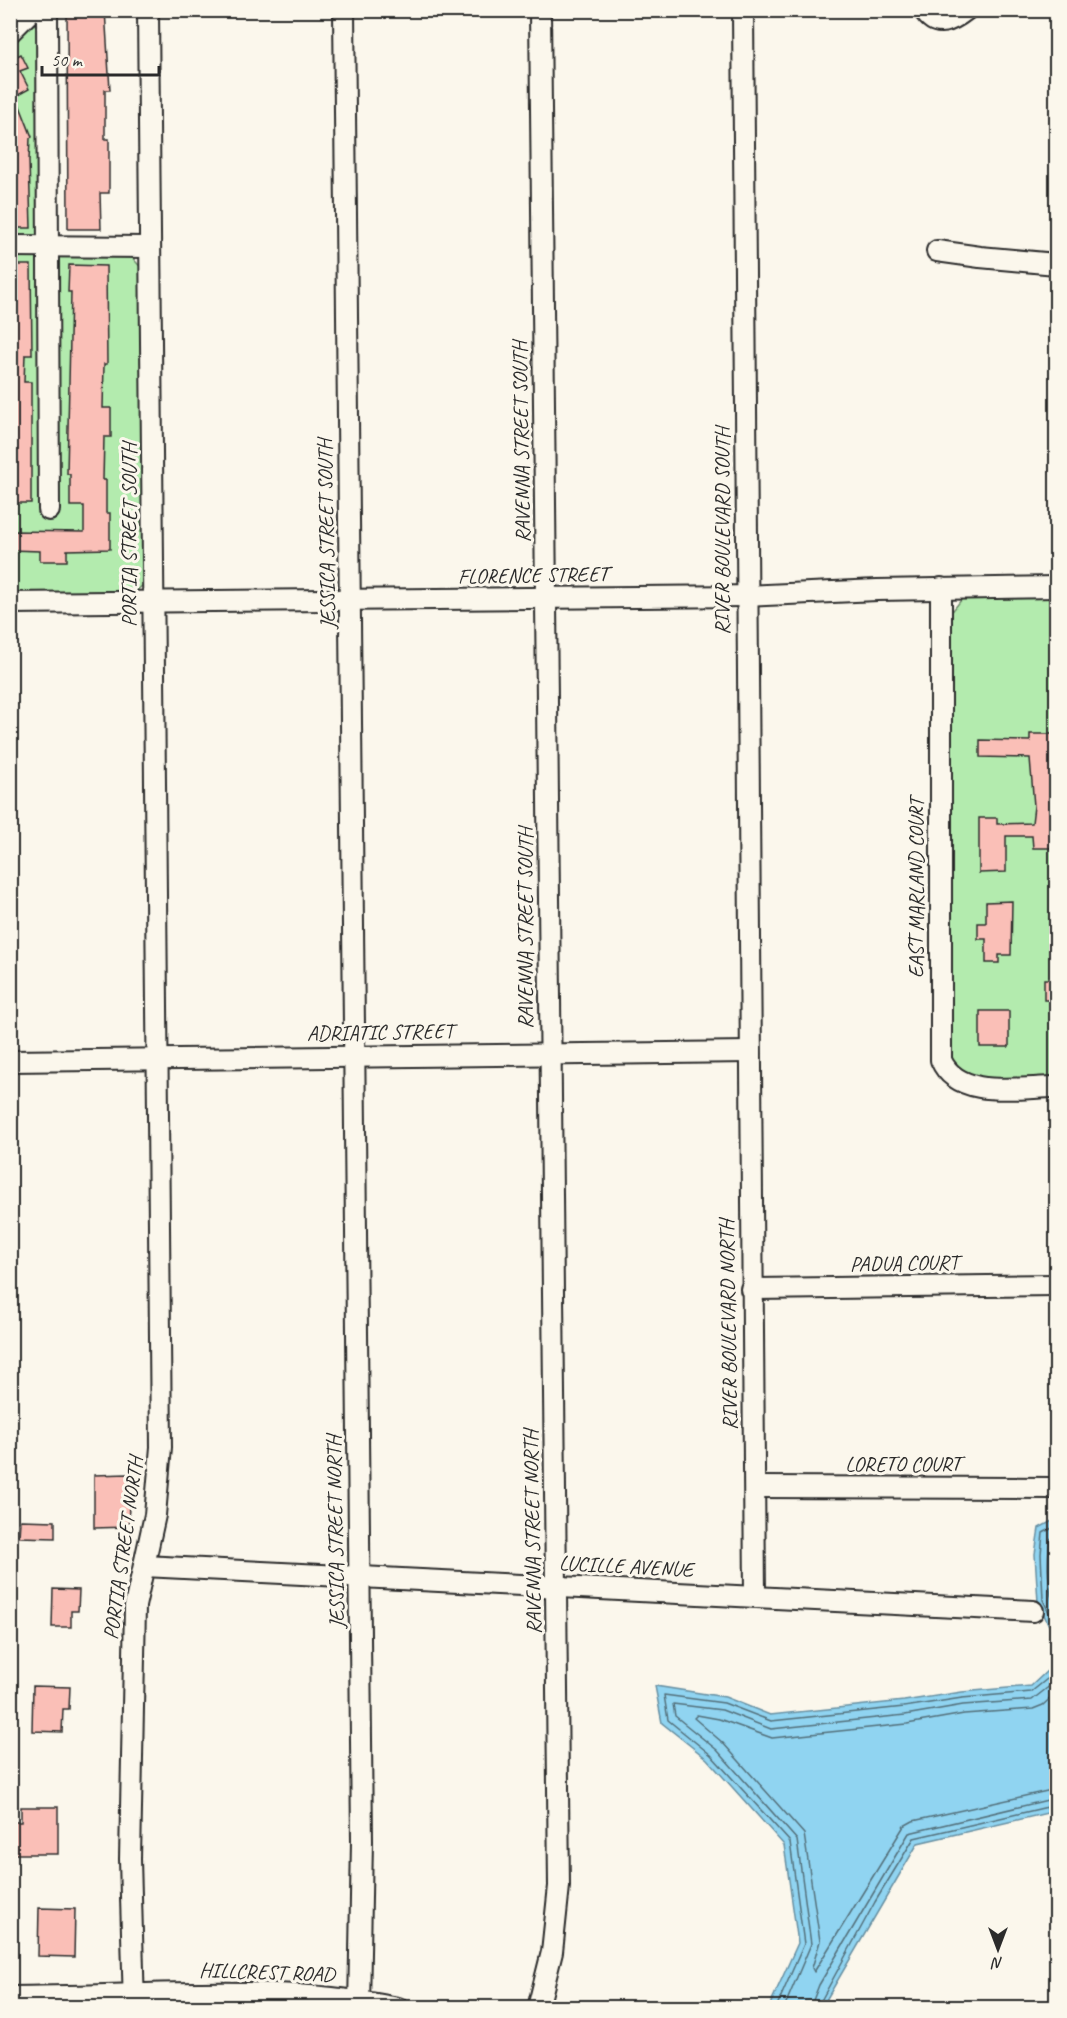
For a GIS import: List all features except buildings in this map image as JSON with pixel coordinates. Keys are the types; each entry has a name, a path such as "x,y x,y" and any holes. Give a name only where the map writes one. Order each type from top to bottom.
{"street":[{"path":"10,32 32,10"},
{"path":"47,10 49,510"},
{"name":"PORTIA STREET SOUTH","path":"148,10 159,1058"},
{"name":"JESSICA STREET SOUTH","path":"344,10 354,1056"},
{"name":"RAVENNA STREET SOUTH","path":"540,10 550,1053"},
{"name":"RIVER BOULEVARD SOUTH","path":"743,10 750,1052"},
{"path":"924,10 939,23 953,20 966,10"},
{"path":"10,246 150,247"},
{"path":"937,251 1056,264"},
{"name":"FLORENCE STREET","path":"10,603 746,596 941,588 1056,587"},
{"name":"EAST MARLAND COURT","path":"941,588 941,1060 950,1075 967,1086 1056,1087"},
{"name":"ADRIATIC STREET","path":"10,1061 750,1052"},
{"name":"RIVER BOULEVARD NORTH","path":"750,1052 755,1596"},
{"name":"RAVENNA STREET NORTH","path":"538,2007 552,1952 559,1887 550,1053"},
{"name":"JESSICA STREET NORTH","path":"354,1056 362,1841 360,2004"},
{"name":"PORTIA STREET NORTH","path":"134,2001 130,1859 132,1662 135,1606 155,1515 161,1447 159,1058"},
{"name":"PADUA COURT","path":"752,1288 1056,1285"},
{"name":"LORETO COURT","path":"755,1487 1051,1488"},
{"name":"LUCILLE AVENUE","path":"144,1566 1033,1611"},
{"name":"HILLCREST ROAD","path":"10,1997 92,1997 134,2001 185,1993 398,2007"}],"green space":[{"path":"34,24 40,29 38,234 35,237 11,240 11,42"},
{"path":"11,255 130,255 143,270 144,584 134,593 11,594"},
{"path":"1056,597 1056,1079 972,1078 953,1063 950,1055 950,614 962,599"}],"water":[{"path":"1054,1520 1056,1811 918,1843 822,2007 769,2007 798,1943 784,1845 707,1759 662,1723 655,1686 725,1697 770,1715 1031,1686 1048,1670 1054,1654 1053,1634 1038,1602 1035,1554 1039,1528"}]}
